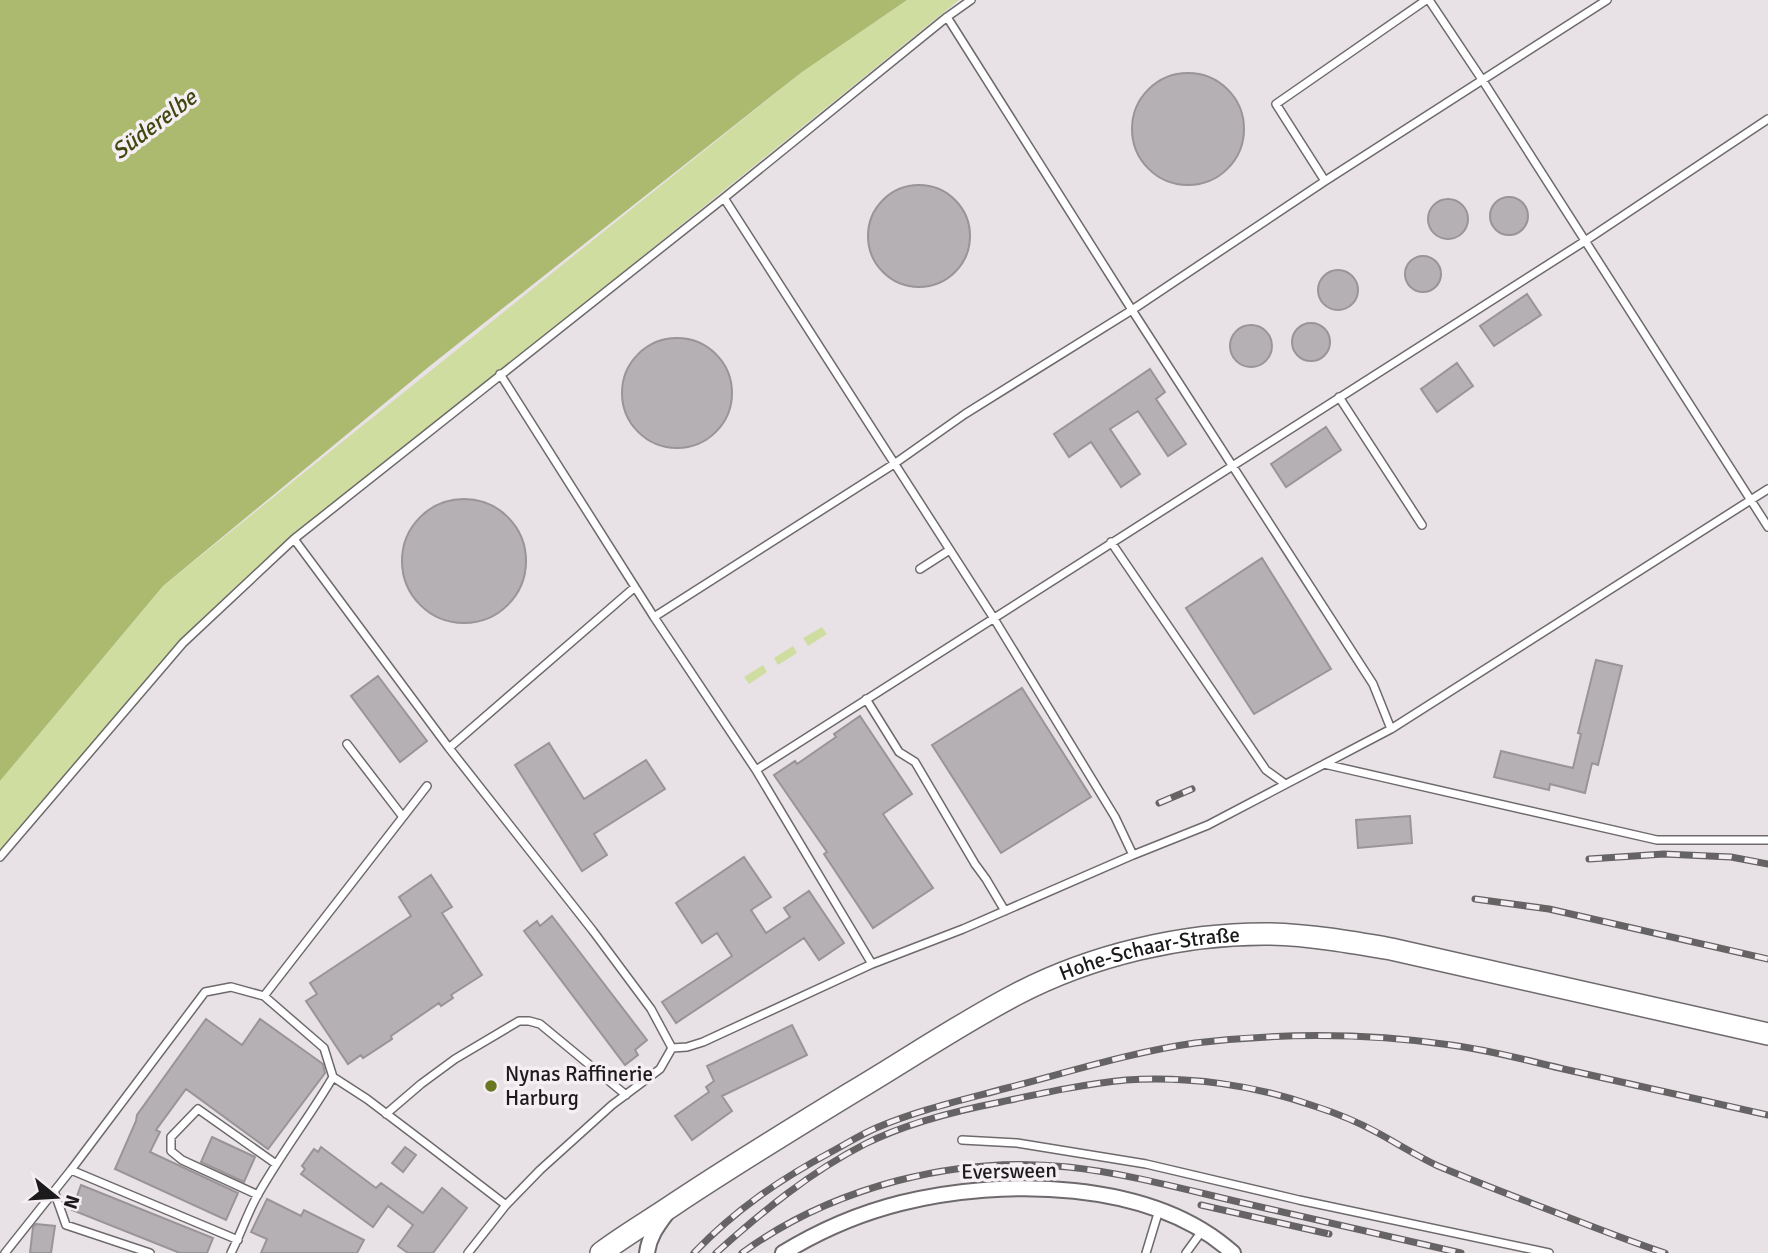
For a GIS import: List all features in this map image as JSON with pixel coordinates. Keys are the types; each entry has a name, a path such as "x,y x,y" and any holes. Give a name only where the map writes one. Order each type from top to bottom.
{"main road":[{"name":"Hohe-Schaar-Straße","path":"606,1251 674,1204 801,1124 1015,995 1073,970 1157,945 1214,937 1269,934 1350,942 1768,1034"}],"street":[{"name":"Eversween","path":"783,1253 851,1219 900,1203 954,1192 999,1188 1061,1189 1113,1197 1187,1221 1233,1253"},
{"path":"647,1253 649,1240 674,1204"}],"lane":[{"path":"0,857 183,643 294,539 971,0"},
{"path":"1325,181 1276,104 1427,0 1483,81 1768,527"},
{"path":"654,617 1607,0"},
{"path":"947,17 1373,684 1391,729"},
{"path":"756,770 1585,241 1768,119"},
{"path":"723,198 993,618 1115,817 1133,855"},
{"path":"500,374 654,617 756,770 872,964"},
{"path":"1339,397 1422,525"},
{"path":"672,1048 703,1042 872,964 963,929 1208,825 1391,729 1768,489"},
{"path":"294,539 449,748 651,1009 672,1048"},
{"path":"1111,542 1266,770 1284,783"},
{"path":"920,569 948,551"},
{"path":"449,748 635,587"},
{"path":"866,699 899,752 915,762 1005,911"},
{"path":"347,744 403,817"},
{"path":"1324,764 1657,840 1768,840"},
{"path":"264,996 426,786"},
{"path":"5,1253 205,992 231,986 264,996 324,1048 333,1077 506,1205"},
{"path":"386,1114 455,1059 519,1021 540,1024 626,1095"},
{"path":"468,1253 506,1205 567,1145 660,1069 672,1048"},
{"path":"232,1253 258,1195 333,1077"},
{"path":"258,1195 182,1160 171,1151 170,1137 198,1109 276,1164"},
{"path":"962,1140 1017,1143 1146,1164 1312,1203 1549,1253"},
{"path":"71,1170 238,1240"},
{"path":"54,1191 66,1225 150,1253"},
{"path":"1146,1253 1159,1210"},
{"path":"1186,1253 1202,1231"}],"shaded area":[{"path":"907,0 959,0 251,573 197,623 0,852 0,781 163,586 802,72"},
{"path":"822,627 827,634 808,646 803,638"},
{"path":"793,646 797,653 778,665 774,658"},
{"path":"763,665 767,672 749,684 744,677"}],"water":[{"name":"Süderelbe","path":"0,0 907,0 802,72 431,365 163,586 0,781"}],"building":[{"path":"1188,73 1209,77 1227,90 1240,108 1244,129 1240,150 1227,168 1209,181 1188,185 1167,181 1149,168 1136,150 1132,129 1136,108 1149,90 1167,77"},
{"path":"919,185 939,188 962,207 967,216 970,236 967,256 948,279 939,284 919,287 899,284 876,265 871,256 868,236 871,216 890,193 899,188"},
{"path":"1509,197 1522,203 1528,216 1522,229 1509,235 1496,229 1490,216 1496,203"},
{"path":"1448,199 1462,205 1468,219 1462,233 1448,239 1434,233 1428,219 1434,205"},
{"path":"1423,256 1436,261 1441,274 1436,287 1423,292 1410,287 1405,274 1410,261"},
{"path":"1338,270 1352,276 1358,290 1352,304 1338,310 1324,304 1318,290 1324,276"},
{"path":"1527,294 1541,315 1494,346 1480,326"},
{"path":"1311,323 1325,328 1330,342 1325,356 1311,361 1297,356 1292,342 1297,328"},
{"path":"1251,325 1266,331 1272,346 1266,361 1251,367 1236,361 1230,346 1236,331"},
{"path":"677,338 698,342 716,354 728,372 732,393 728,414 716,432 698,444 677,448 656,444 638,432 626,414 622,393 626,372 638,354 656,342"},
{"path":"1457,363 1473,386 1437,412 1421,389"},
{"path":"1150,369 1165,392 1156,399 1186,444 1168,456 1138,411 1110,429 1140,474 1121,487 1091,442 1069,457 1054,434"},
{"path":"1326,427 1341,450 1286,487 1271,464"},
{"path":"464,499 488,504 508,517 521,537 526,561 521,585 508,605 488,618 464,623 440,618 420,605 407,585 402,561 407,537 420,517 440,504"},
{"path":"1262,558 1331,669 1254,714 1186,608"},
{"path":"1596,660 1622,666 1598,765 1592,763 1585,793 1550,784 1549,790 1494,777 1501,751 1573,768 1581,734 1578,733"},
{"path":"378,676 427,741 400,762 351,696"},
{"path":"1022,688 1091,797 1001,853 932,745"},
{"path":"860,716 912,794 883,814 933,888 873,928 824,854 827,852 774,775 795,761 797,764 836,737 834,734"},
{"path":"549,743 584,799 646,760 665,789 594,834 607,855 582,871 515,765"},
{"path":"1410,816 1412,843 1358,848 1356,820"},
{"path":"744,857 771,897 751,910 766,933 790,917 784,908 809,891 844,943 819,960 804,938 676,1023 662,1002 732,956 717,933 702,943 676,903"},
{"path":"431,875 452,907 442,913 482,975 451,995 453,998 441,1006 439,1003 391,1036 392,1039 363,1058 361,1055 348,1064 306,1001 317,994 310,983 411,916 399,897"},
{"path":"552,916 647,1040 635,1050 638,1055 625,1065 524,931 537,921 540,926"},
{"path":"206,1019 242,1045 260,1019 323,1064 325,1073 268,1149 186,1089 156,1130 160,1132 150,1152 238,1193 226,1220 115,1169 137,1115"},
{"path":"792,1025 807,1055 722,1096 732,1111 692,1140 675,1116 709,1092 706,1087 714,1081 707,1066"},
{"path":"212,1137 255,1157 244,1182 201,1162"},
{"path":"321,1147 376,1188 381,1183 423,1213 442,1188 467,1208 433,1253 408,1253 398,1246 413,1225 388,1206 373,1227 301,1174 305,1169 302,1166 314,1149 318,1152"},
{"path":"405,1147 416,1155 403,1172 392,1163"},
{"path":"81,1185 213,1238 207,1253 180,1253 72,1210"},
{"path":"267,1199 301,1216 304,1210 364,1240 357,1253 261,1253 267,1239 251,1232"},
{"path":"36,1224 55,1226 51,1253 30,1253 33,1227"}],"railway":[{"path":"1159,803 1192,789"},
{"path":"1589,859 1664,854 1731,857 1768,864"},
{"path":"1475,899 1549,909 1768,959"},
{"path":"694,1253 725,1223 776,1185 876,1128 941,1106 1077,1069 1195,1043 1259,1037 1355,1036 1451,1045 1768,1115"},
{"path":"716,1253 806,1180 865,1144 898,1130 949,1114 1048,1092 1150,1079 1245,1087 1322,1109 1363,1125 1438,1166 1665,1253"},
{"path":"742,1253 815,1210 855,1194 940,1172 983,1166 1026,1165 1068,1167 1132,1177 1461,1253"},
{"path":"1201,1205 1329,1234"}],"place":[{"name":"Nynas Raffinerie Harburg","path":"491,1086"}]}
